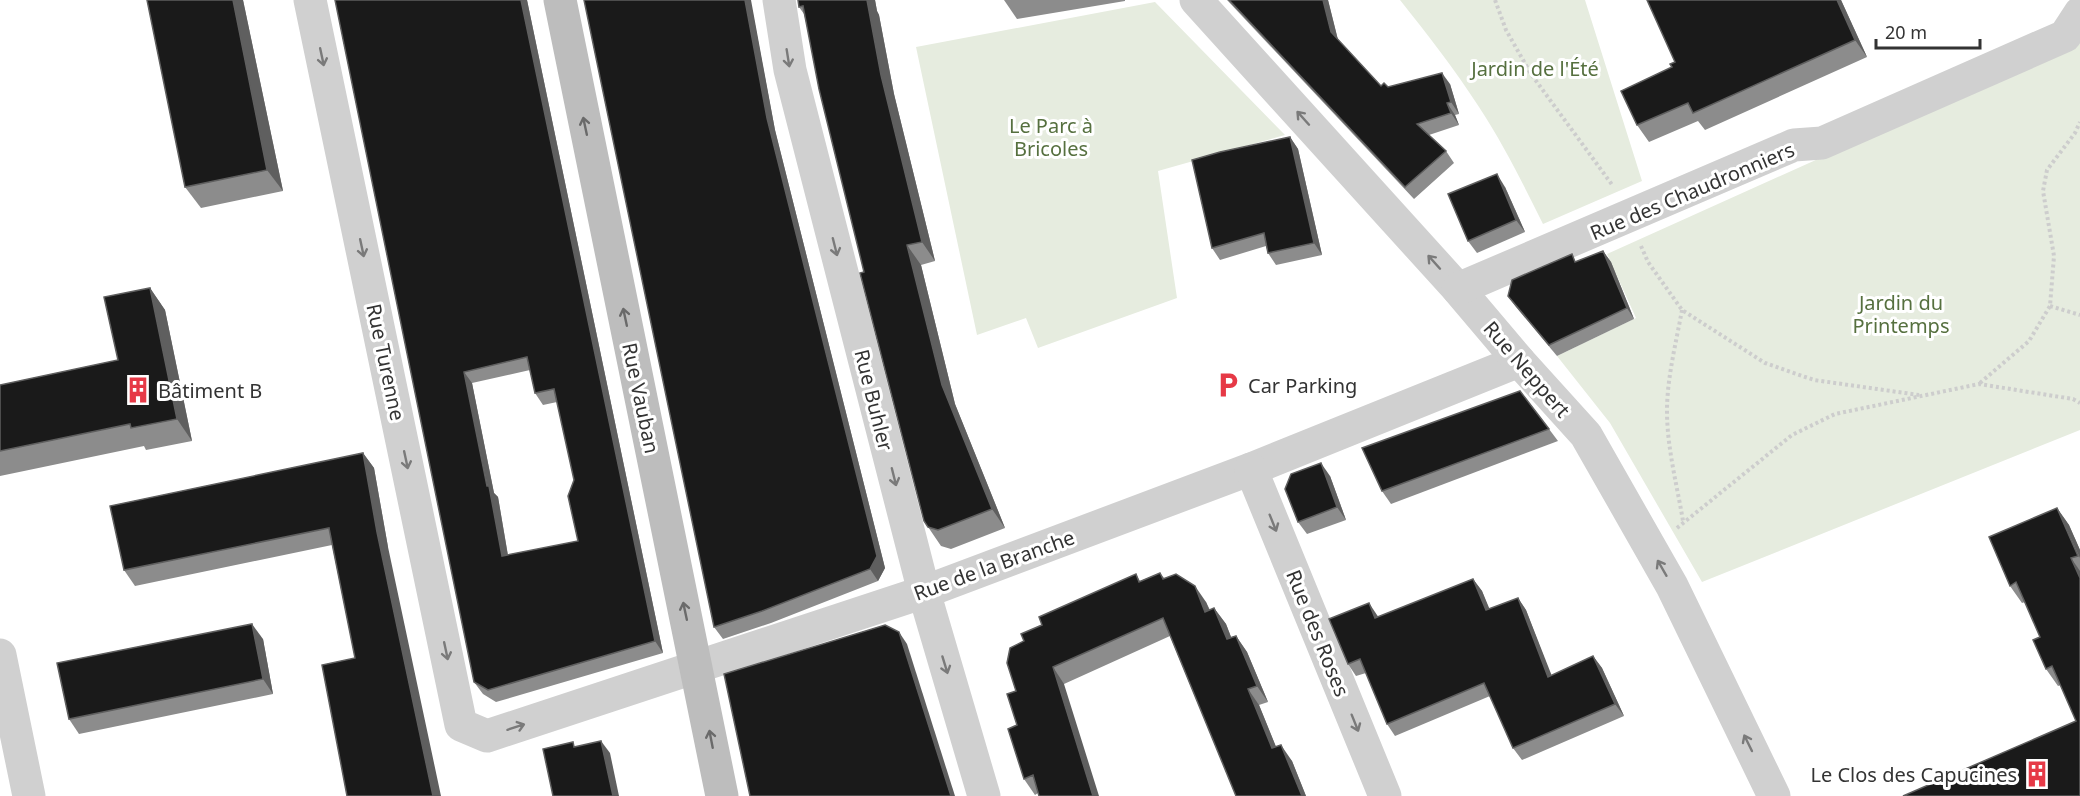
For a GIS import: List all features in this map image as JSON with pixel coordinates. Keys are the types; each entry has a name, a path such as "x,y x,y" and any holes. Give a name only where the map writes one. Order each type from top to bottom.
{"main road":[{"name":"Rue Vauban","path":"560,0 722,796"}],"street":[{"name":"Rue Turenne","path":"310,0 461,725"},
{"name":"Rue Buhler","path":"779,0 790,70 924,592 984,796"},
{"name":"Rue Neppert","path":"1196,0 1458,289 1519,362 1586,435 1672,586 1774,796"},
{"name":"Rue des Chaudronniers","path":"1458,289 1794,145 1822,143 2065,36 2080,13"},
{"name":"Rue de la Branche","path":"461,725 487,736 924,592 1251,469 1519,362"},
{"name":"Rue des Roses","path":"1251,469 1385,796"},
{"path":"0,655 29,796"}],"path":[{"path":"1495,0 1506,30 1532,74 1617,192 1630,216 1648,262 1682,310 1765,363 1814,380 1919,395"},
{"path":"1979,384 2029,341 2050,306 2054,256 2043,191 2047,170 2075,133 2080,122"},
{"path":"2050,306 2080,315"},
{"path":"1682,310 1667,411 1683,521"},
{"path":"1673,532 1683,521 1792,435 1835,414 1979,384 2073,399 2080,403"}],"green space":[{"name":"Jardin de l'Été","path":"1400,0 1585,0 1642,181 1543,224 1521,179 1479,107"},
{"name":"Le Parc à Bricoles","path":"1155,2 1285,135 1158,171 1177,298 1038,348 1026,318 977,335 916,47"},
{"name":"Jardin du Printemps","path":"2080,41 2080,430 1702,582 1610,423 1557,356 1636,318 1607,254"}],"building":[{"path":"147,0 233,0 267,170 185,187"},
{"path":"335,0 521,0 655,641 488,690 474,682","holes":["527,357 535,393 554,389 574,480 568,496 578,541 502,556 464,372"]},
{"path":"584,0 745,0 767,118 877,556 870,569 714,627"},
{"path":"798,0 867,0 881,75 922,242 907,245 942,385 992,509 938,530 928,527 924,521 860,273 864,272 819,89 803,6 799,7"},
{"path":"1229,0 1323,0 1331,32 1381,86 1384,83 1388,87 1442,73 1451,102 1447,103 1451,113 1417,124 1446,151 1405,187"},
{"path":"1647,0 1837,0 1855,40 1693,113 1688,103 1637,125 1621,91 1672,67 1670,64 1675,62"},
{"path":"1290,137 1314,243 1268,253 1264,233 1212,248 1192,160"},
{"path":"1497,174 1516,220 1468,241 1448,194"},
{"path":"1603,251 1627,308 1549,345 1508,296 1512,280 1572,254 1575,262"},
{"name":"Bâtiment B","path":"150,288 177,419 131,428 130,424 0,451 0,385 118,360 104,297"},
{"path":"1520,391 1549,429 1382,491 1362,448"},
{"path":"363,453 377,532 433,796 347,796 322,665 355,658 329,528 124,570 110,506"},
{"path":"1321,463 1337,507 1298,522 1285,489 1291,474"},
{"path":"2057,508 2078,556 2071,558 2080,578 2080,796 1903,796 2076,721 2052,666 2046,669 2033,640 2040,637 2016,582 2010,586 1989,537"},
{"path":"1160,573 1163,579 1176,574 1195,586 1205,612 1214,608 1227,639 1236,636 1257,686 1248,689 1272,748 1281,745 1302,796 1236,796 1163,618 1053,667 1093,796 1039,796 1033,775 1024,779 1008,729 1017,725 1007,694 1016,691 1007,663 1010,648 1024,641 1021,634 1042,625 1039,617 1136,574 1139,582"},
{"path":"1473,579 1486,610 1518,598 1548,677 1593,656 1615,704 1513,748 1484,683 1387,724 1360,659 1348,664 1329,619 1369,603 1375,618"},
{"path":"252,624 263,679 69,719 57,663"},
{"path":"885,625 899,632 951,796 750,796 724,674"},
{"path":"601,741 613,796 553,796 543,749 573,742 574,747"}],"place":[{"name":"Car Parking","path":"1228,385"},
{"name":"Bâtiment B","path":"138,390"},
{"name":"Le Clos des Capucines","path":"2037,774"}]}
